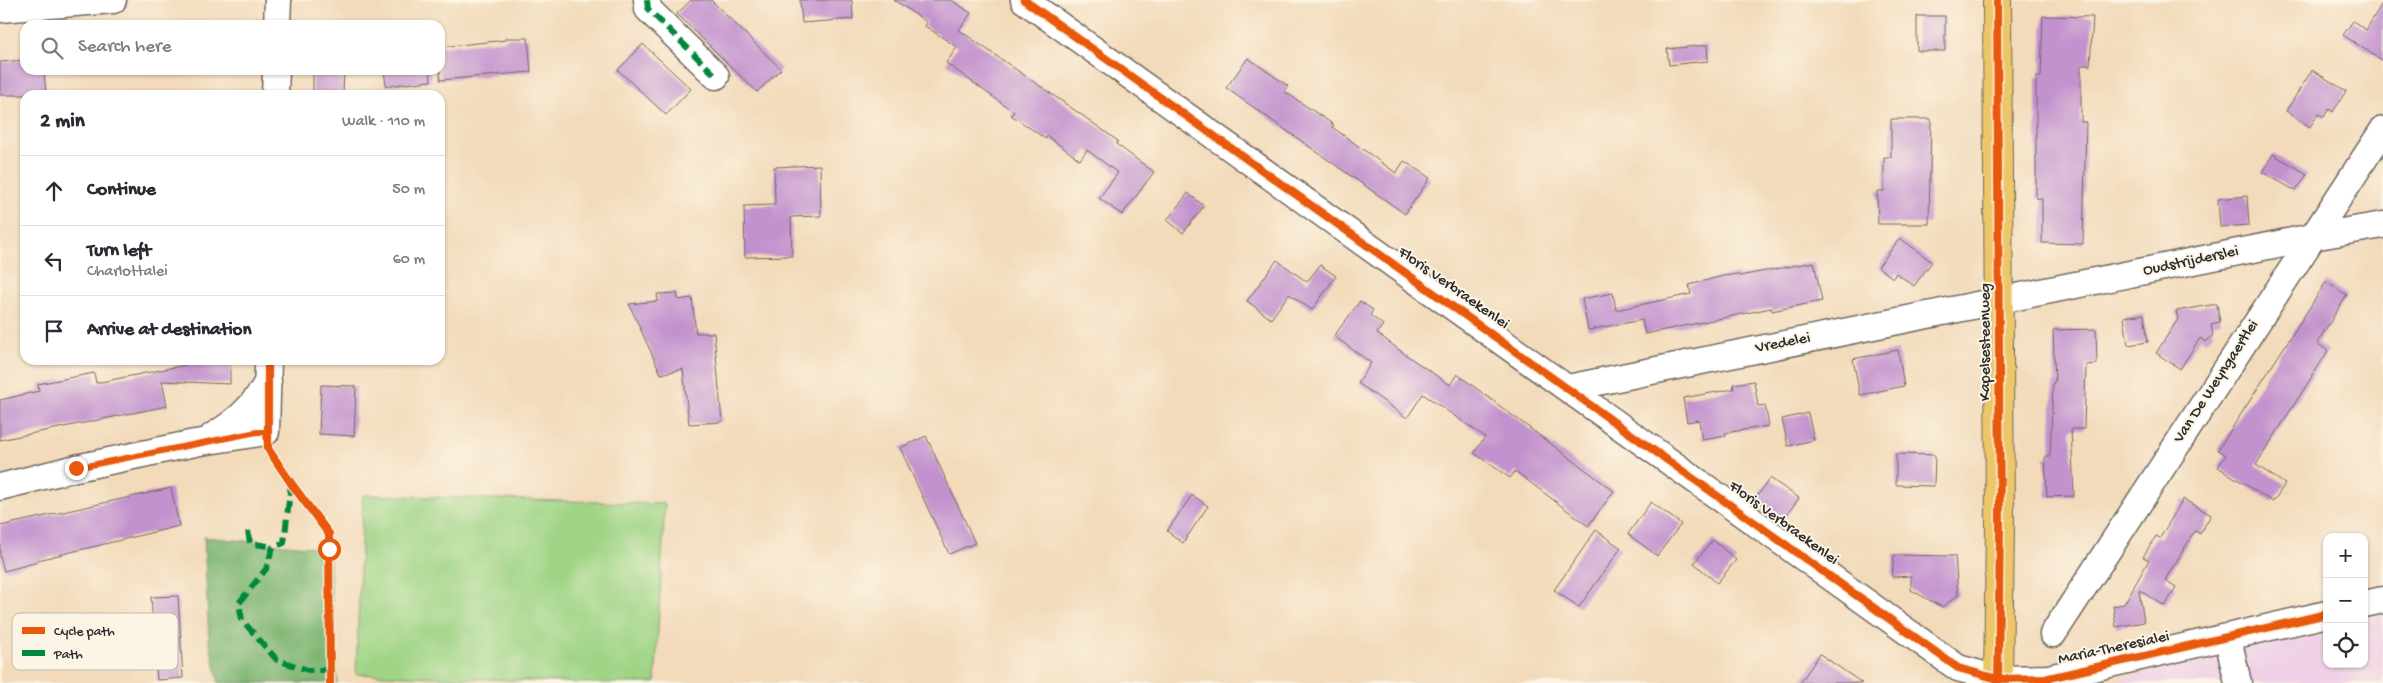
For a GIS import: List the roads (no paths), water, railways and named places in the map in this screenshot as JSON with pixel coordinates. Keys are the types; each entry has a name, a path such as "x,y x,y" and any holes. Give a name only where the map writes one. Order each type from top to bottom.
{"main road":[{"name":"Kapelsesteenweg","path":"1997,0 1999,302 1998,681"}],"street":[{"path":"0,9 114,0"},
{"path":"277,20 278,0"},
{"path":"647,0 648,10 716,76"},
{"name":"Floris Verbraekenlei","path":"1024,0 1866,601"},
{"path":"275,90 276,75"},
{"name":"Van De Weyngaertlei","path":"2053,634 2383,130"},
{"name":"Oudstrijderslei","path":"1999,302 2312,237 2383,225"},
{"name":"Vredelei","path":"1568,388 1999,302"},
{"path":"238,428 258,399 268,370"},
{"path":"0,487 76,468 195,443 238,428 266,432 268,370"},
{"path":"2368,603 2383,600"},
{"name":"Maria-Theresialei","path":"1866,601 1958,668 1998,681 2050,680 2323,615"},
{"path":"2228,638 2238,683"}]}
